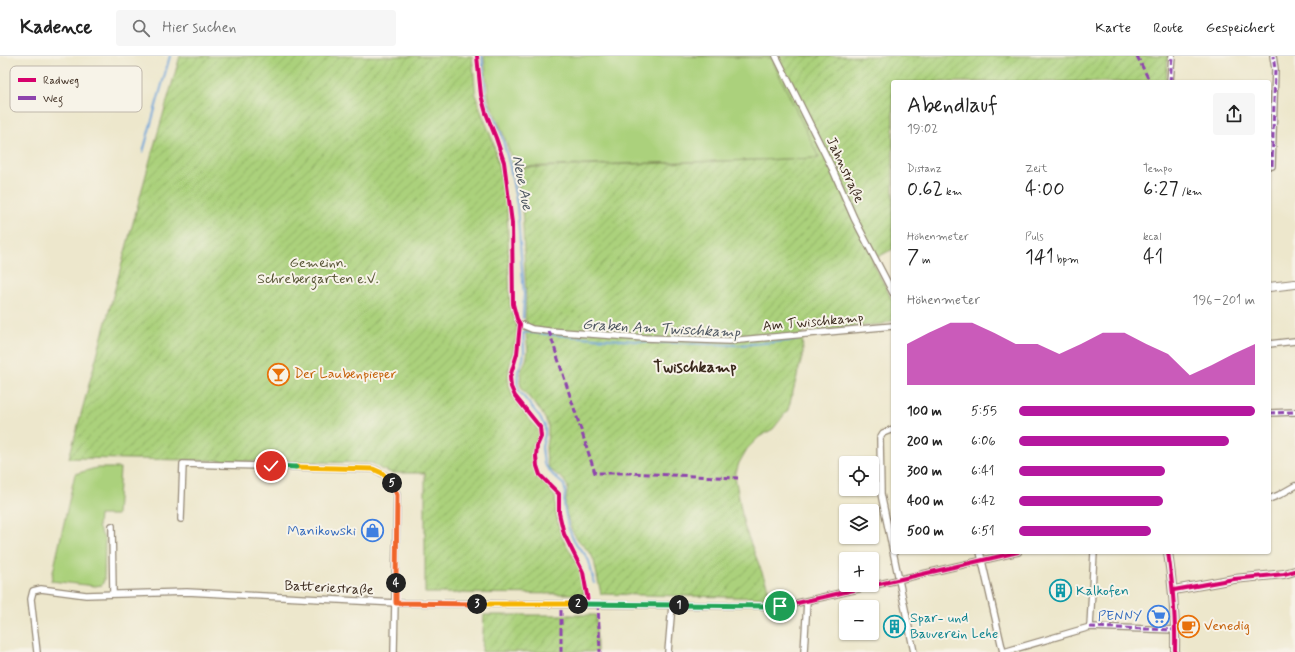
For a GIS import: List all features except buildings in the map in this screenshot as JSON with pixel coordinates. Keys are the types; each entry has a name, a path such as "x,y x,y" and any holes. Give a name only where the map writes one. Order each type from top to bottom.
{"street":[{"name":"Jahnstraße","path":"776,56 832,168 854,218 891,289"},
{"path":"1170,80 1172,56"},
{"path":"1272,166 1275,68 1273,56"},
{"path":"1271,287 1295,284"},
{"name":"Am Twischkamp","path":"520,324 532,329 549,331 645,338 729,341 891,326"},
{"path":"1271,344 1295,341"},
{"path":"1271,413 1295,412"},
{"path":"891,430 883,433 880,442 881,494 891,545"},
{"path":"181,519 183,464 378,470 390,480 397,495 394,652"},
{"path":"1271,498 1295,486"},
{"path":"112,526 113,594"},
{"path":"893,554 914,652"},
{"path":"980,554 1003,652 1090,627 1176,630"},
{"name":"Batteriestraße","path":"37,652 31,599 33,591 41,589 86,595 187,592 396,603 780,606 1010,554"},
{"path":"1090,627 1094,554"},
{"path":"1168,554 1174,590 1176,630 1175,652"},
{"path":"1174,590 1234,579 1281,575 1295,571"},
{"path":"804,652 806,601"},
{"path":"668,652 672,605"}],"green space":[{"name":"Gemeinn. Schrebergarten e.V.","path":"180,56 472,56 476,96 493,141 507,206 510,304 517,327 509,369 509,386 516,402 539,430 539,437 534,457 536,473 555,497 556,514 561,536 580,568 584,594 425,593 425,473 392,473 381,469 372,463 69,458 150,160"},
{"path":"484,56 771,57 820,158 514,167 503,133 489,100"},
{"path":"693,56 1168,56 1166,80 891,80 891,250 872,260 891,298 891,321 883,324 802,332 803,354 788,410 773,429 759,437 747,449 739,463 735,476 744,526 772,598 601,594 594,561 591,554 572,531 566,513 565,505 568,487 563,479 549,469 547,463 546,447 548,425 542,413 522,389 520,383 521,371 528,351 525,325 526,296 522,205 514,168 819,158 771,58"},
{"path":"96,468 120,468 117,515 99,515 98,527 105,540 104,580 102,585 95,586 51,581 75,474"},
{"path":"484,615 596,615 597,652 482,652"}],"waterway":[{"path":"143,152 170,56"},
{"name":"Neue Aue","path":"482,56 486,101 501,133 510,167 517,205 524,295 523,318"},
{"name":"Neue Aue","path":"594,583 589,561 577,546 568,527 564,506 564,485 544,464 542,447 545,426 519,391 517,384 518,371 523,359 524,351 523,333 528,332 649,342 739,345 797,340"}],"marked path":[{"path":"1137,56 1149,80"},
{"path":"1170,80 1172,56"},
{"path":"1272,166 1275,69 1273,56"},
{"path":"549,331 595,473 630,473 738,478"},
{"path":"1271,413 1295,412"},
{"path":"561,604 561,652"},
{"path":"598,604 600,652"},
{"path":"1090,627 1176,630"}],"cycle path":[{"path":"477,56 481,95 504,162 512,223 513,304 520,324 517,354 510,377 511,387 515,396 540,427 541,437 537,446 537,466 540,475 559,494 559,513 564,534 583,572 588,604"},
{"path":"396,603 780,606 1009,554"},
{"path":"1168,554 1174,602 1175,652"},
{"path":"1174,590 1234,579 1284,574 1295,571"}],"place":[{"name":"Der Laubenpieper","path":"278,374"},
{"name":"Manikowski","path":"372,531"},
{"name":"Kalkofen","path":"1061,591"},
{"name":"PENNY","path":"1158,616"},
{"name":"Spar- und Bauverein Lehe","path":"894,626"},
{"name":"Venedig","path":"1189,626"}],"district":[{"name":"Twischkamp","path":"695,367"}],"route":[{"path":"271,466 373,469 378,470 390,480 397,495 396,603 780,606"}],"water label":[{"name":"Graben Am Twischkamp","path":"661,329"}]}
